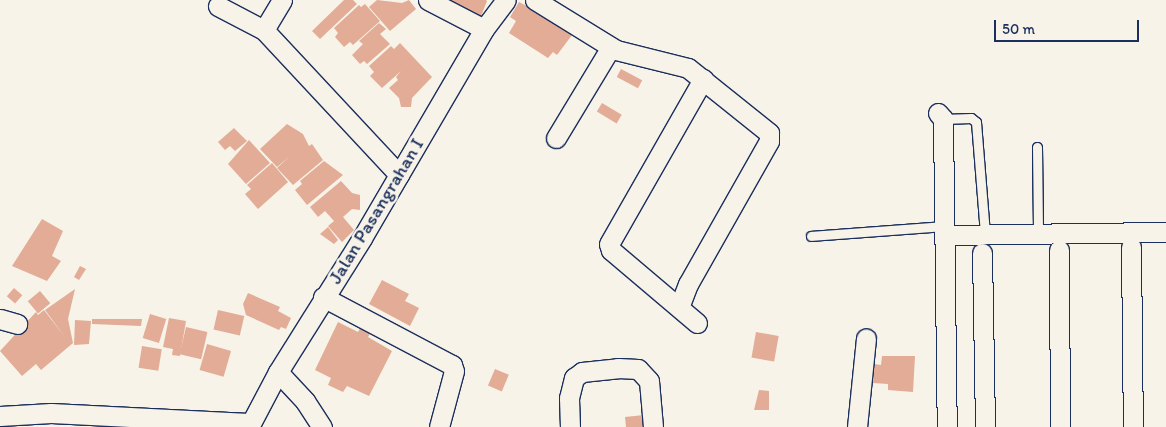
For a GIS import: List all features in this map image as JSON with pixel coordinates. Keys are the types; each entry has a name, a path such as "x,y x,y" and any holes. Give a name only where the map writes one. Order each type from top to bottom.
{"street":[{"path":"264,30 282,0"},
{"path":"428,0 484,29"},
{"name":"Jalan Pasangrahan I","path":"249,425 278,372 399,175 484,29 506,0"},
{"path":"536,0 611,47 680,65 740,106 769,133 770,137 688,284 680,305"},
{"path":"218,6 264,30 399,175"},
{"path":"556,138 611,47"},
{"path":"697,322 680,305 660,292 610,250 609,244 703,79"},
{"path":"940,116 945,231 947,427"},
{"path":"945,231 983,244 1038,232 1166,232"},
{"path":"983,244 985,427"},
{"path":"1131,247 1133,427"},
{"path":"1059,250 1060,427"},
{"path":"323,297 452,365 454,371 439,427"},
{"path":"857,427 866,338"},
{"path":"570,427 569,398 574,378 582,372 618,368 638,370 649,381 654,427"},
{"path":"278,372 306,401 322,427"},
{"path":"0,416 52,420 249,425"}],"lane":[{"path":"940,116 971,118 976,122 983,244"},
{"path":"1037,147 1038,232"},
{"path":"811,236 945,231"}],"building":[{"path":"344,0 353,0 357,4 320,39 312,31"},
{"path":"377,0 402,3 409,0 416,9 390,31 369,7"},
{"path":"450,0 486,0 487,1 479,21"},
{"path":"519,2 575,31 557,55 553,52 548,58 509,33 516,21 510,17"},
{"path":"365,4 380,21 353,45 350,42 344,47 335,37 338,33 334,28 359,5 361,7"},
{"path":"379,23 386,29 380,34 390,44 367,64 364,61 360,64 352,55 363,44 359,41"},
{"path":"400,43 432,77 412,98 411,107 401,107 399,98 389,88 398,80 396,77 401,71 382,88 370,76 374,72 369,66 391,46 394,49"},
{"path":"621,69 642,80 638,88 617,77"},
{"path":"602,103 622,115 617,123 597,112"},
{"path":"287,124 303,134 309,146 312,144 323,160 293,185 277,168 290,156 277,167 260,149"},
{"path":"234,128 247,141 235,151 230,146 225,150 218,142"},
{"path":"249,140 270,163 246,184 228,164"},
{"path":"324,161 343,175 307,205 295,190 302,184 300,181"},
{"path":"272,163 288,182 258,209 245,194 251,189 247,185"},
{"path":"341,181 352,193 360,195 360,210 352,209 343,217 354,230 342,242 328,226 334,221 325,211 318,217 310,207"},
{"path":"42,219 63,231 52,256 61,261 47,281 12,266"},
{"path":"328,227 338,240 334,244 320,234"},
{"path":"80,266 86,269 79,280 74,277"},
{"path":"382,280 409,294 405,301 419,308 410,326 369,304"},
{"path":"14,288 22,295 15,304 7,296"},
{"path":"75,289 68,319 73,343 41,370 36,364 22,376 0,351 36,312 38,315 44,310 65,337 45,310"},
{"path":"40,291 50,303 38,314 28,301"},
{"path":"248,293 280,307 278,311 291,318 286,329 281,327 279,330 246,315 243,304"},
{"path":"218,310 244,316 240,336 214,329"},
{"path":"150,314 166,319 159,343 143,338"},
{"path":"169,318 186,321 180,356 172,355 173,349 163,347"},
{"path":"92,319 142,319 141,326 92,324"},
{"path":"75,320 91,321 89,344 74,345"},
{"path":"338,322 358,332 363,323 373,328 368,337 392,351 369,396 347,386 343,392 328,385 331,378 315,370"},
{"path":"186,327 207,332 201,359 180,354"},
{"path":"756,332 779,336 774,362 751,358"},
{"path":"207,344 231,351 224,377 200,370"},
{"path":"142,346 162,349 158,371 139,368"},
{"path":"882,356 915,356 913,392 888,390 888,384 873,383 874,364 881,365"},
{"path":"495,369 509,375 502,391 488,386"},
{"path":"759,390 769,391 769,410 754,410"},
{"path":"644,415 645,427 626,427 625,417"}]}
